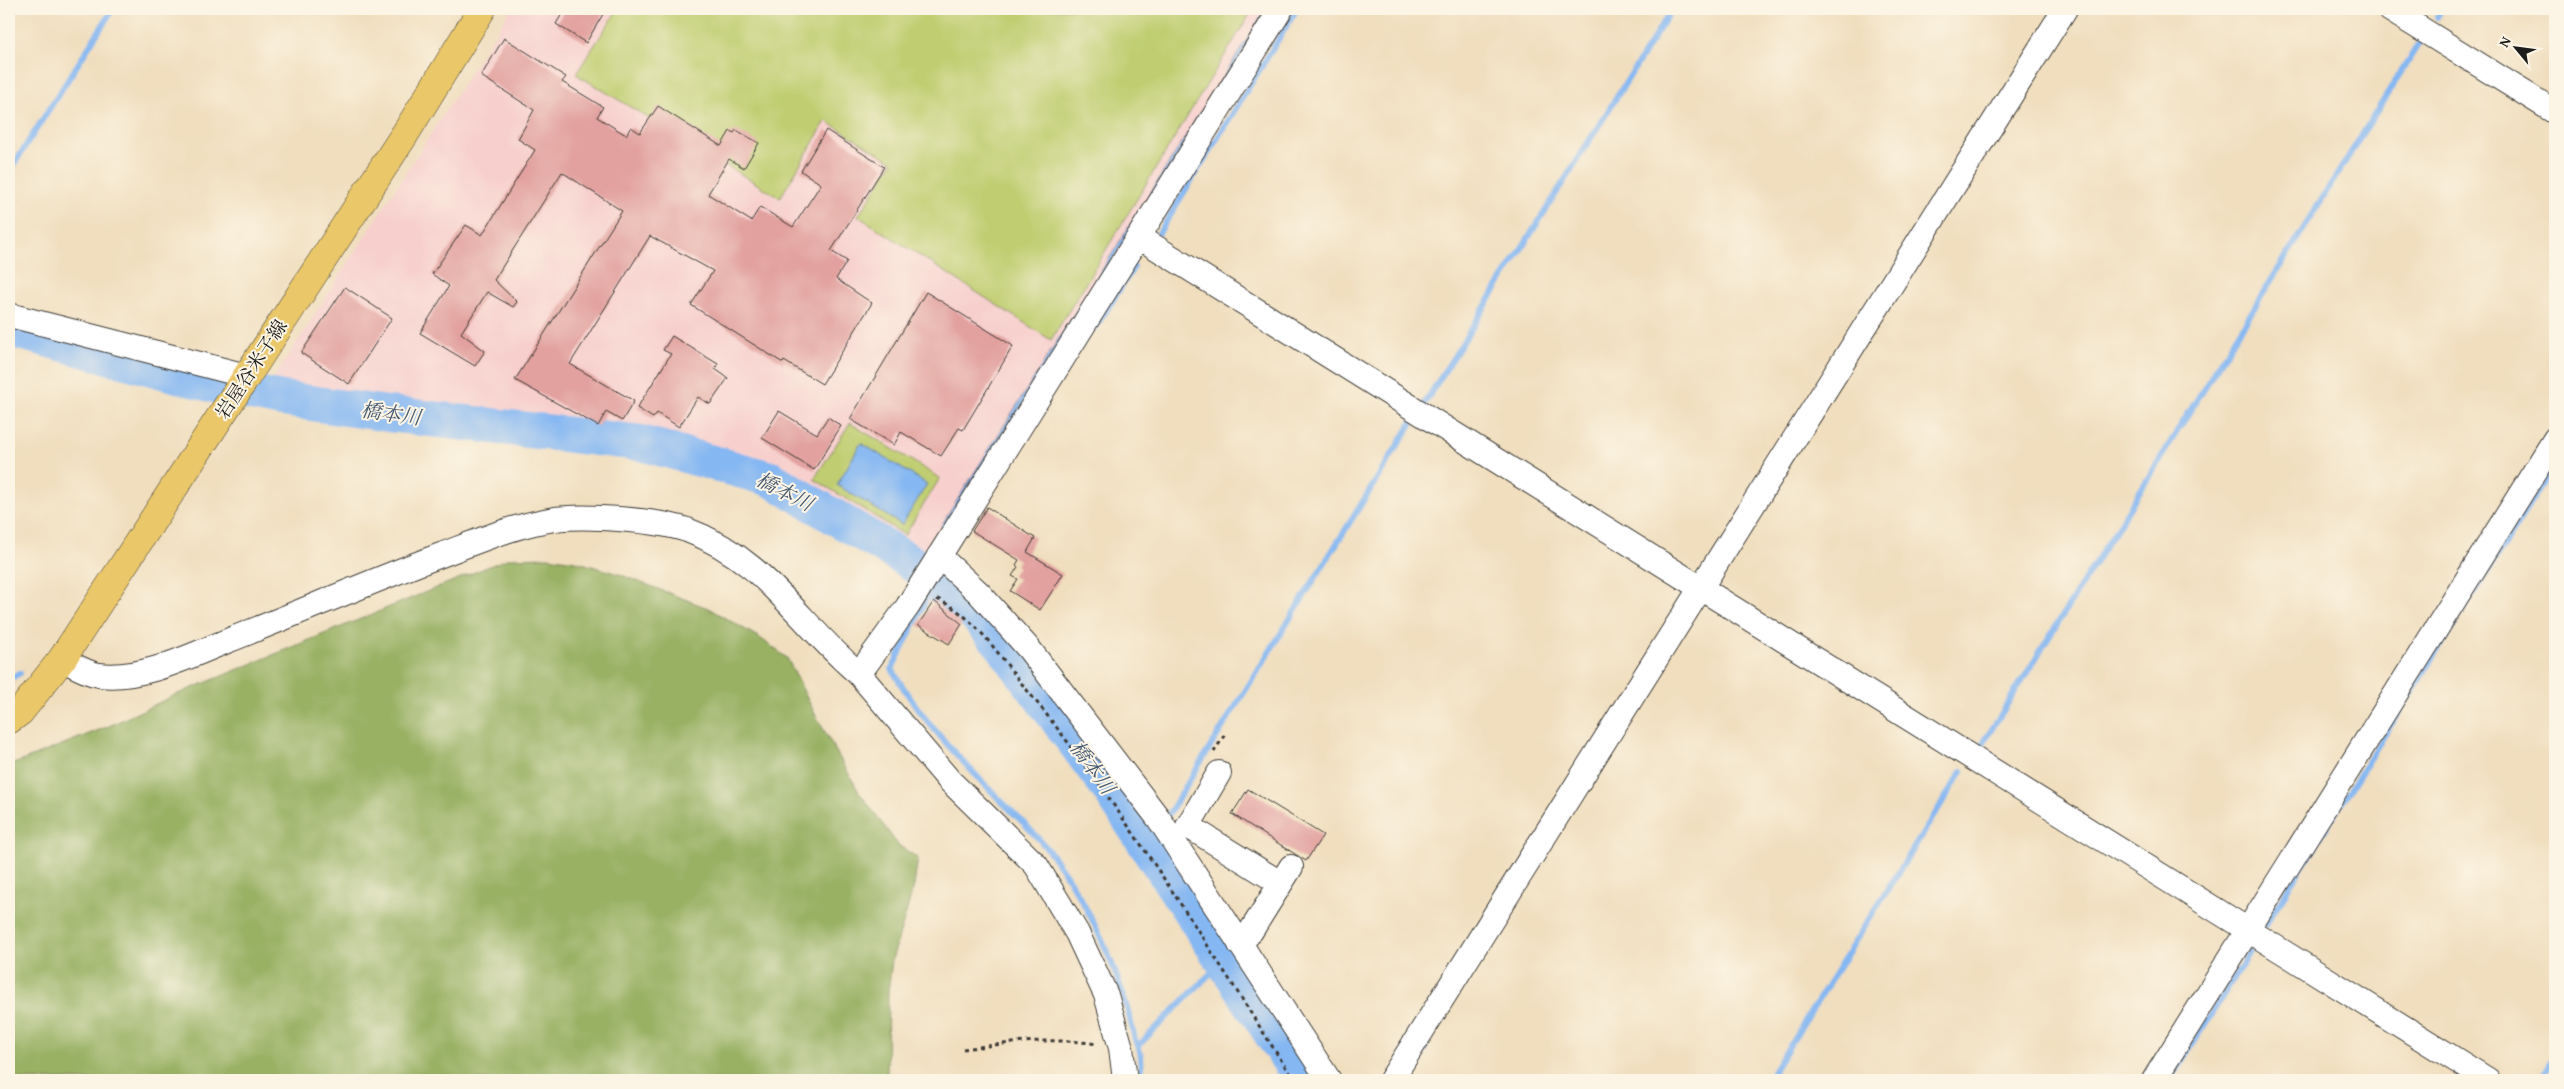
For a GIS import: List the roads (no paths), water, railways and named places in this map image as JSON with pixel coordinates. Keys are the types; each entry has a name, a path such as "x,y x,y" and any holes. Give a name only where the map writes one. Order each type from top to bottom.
{"main road":[{"name":"岩屋谷米子線","path":"9,720 20,712 62,660 405,134 482,9"}],"street":[{"path":"859,674 919,588 1280,9"},
{"path":"1391,1080 2065,9"},
{"path":"2389,9 2555,112"},
{"path":"1139,237 2488,1080"},
{"path":"9,315 240,387"},
{"path":"2154,1080 2555,439"},
{"path":"62,660 87,672 100,675 130,674 154,668 231,640 384,576 496,533 556,519 597,518 686,530 722,547 758,571 842,660 859,674 949,780 1036,865 1077,933 1102,986 1121,1047 1124,1080"},
{"path":"937,559 979,593 1029,649 1159,820 1329,1080"},
{"path":"1219,773 1188,826 1286,875 1251,931 1240,944"}],"water":[{"path":"1266,9 1270,9 945,528 941,526"},
{"path":"861,443 927,484 902,525 837,485"}],"waterway":[{"path":"9,172 113,9"},
{"path":"1159,233 1297,9"},
{"path":"1424,404 1672,9"},
{"path":"2437,17 2442,9"},
{"path":"1980,748 2421,40"},
{"path":"1096,327 1134,267"},
{"name":"橋本川","path":"9,329 217,386 282,399 388,414 641,443 771,479 912,563 974,613 1002,645 1110,790 1302,1080"},
{"path":"1168,815 1416,416"},
{"path":"2265,925 2555,464"},
{"path":"926,600 892,669 915,705 942,738 970,770 1040,840 1080,897 1103,943 1122,991 1140,1054 1142,1065 1140,1080"},
{"path":"9,679 20,673"},
{"path":"1768,1080 1962,771"},
{"path":"2170,1080 2250,952"},
{"path":"1139,1045 1224,960"},
{"path":"1406,1080 1425,1048"},
{"path":"2540,1080 2555,1055"}]}
